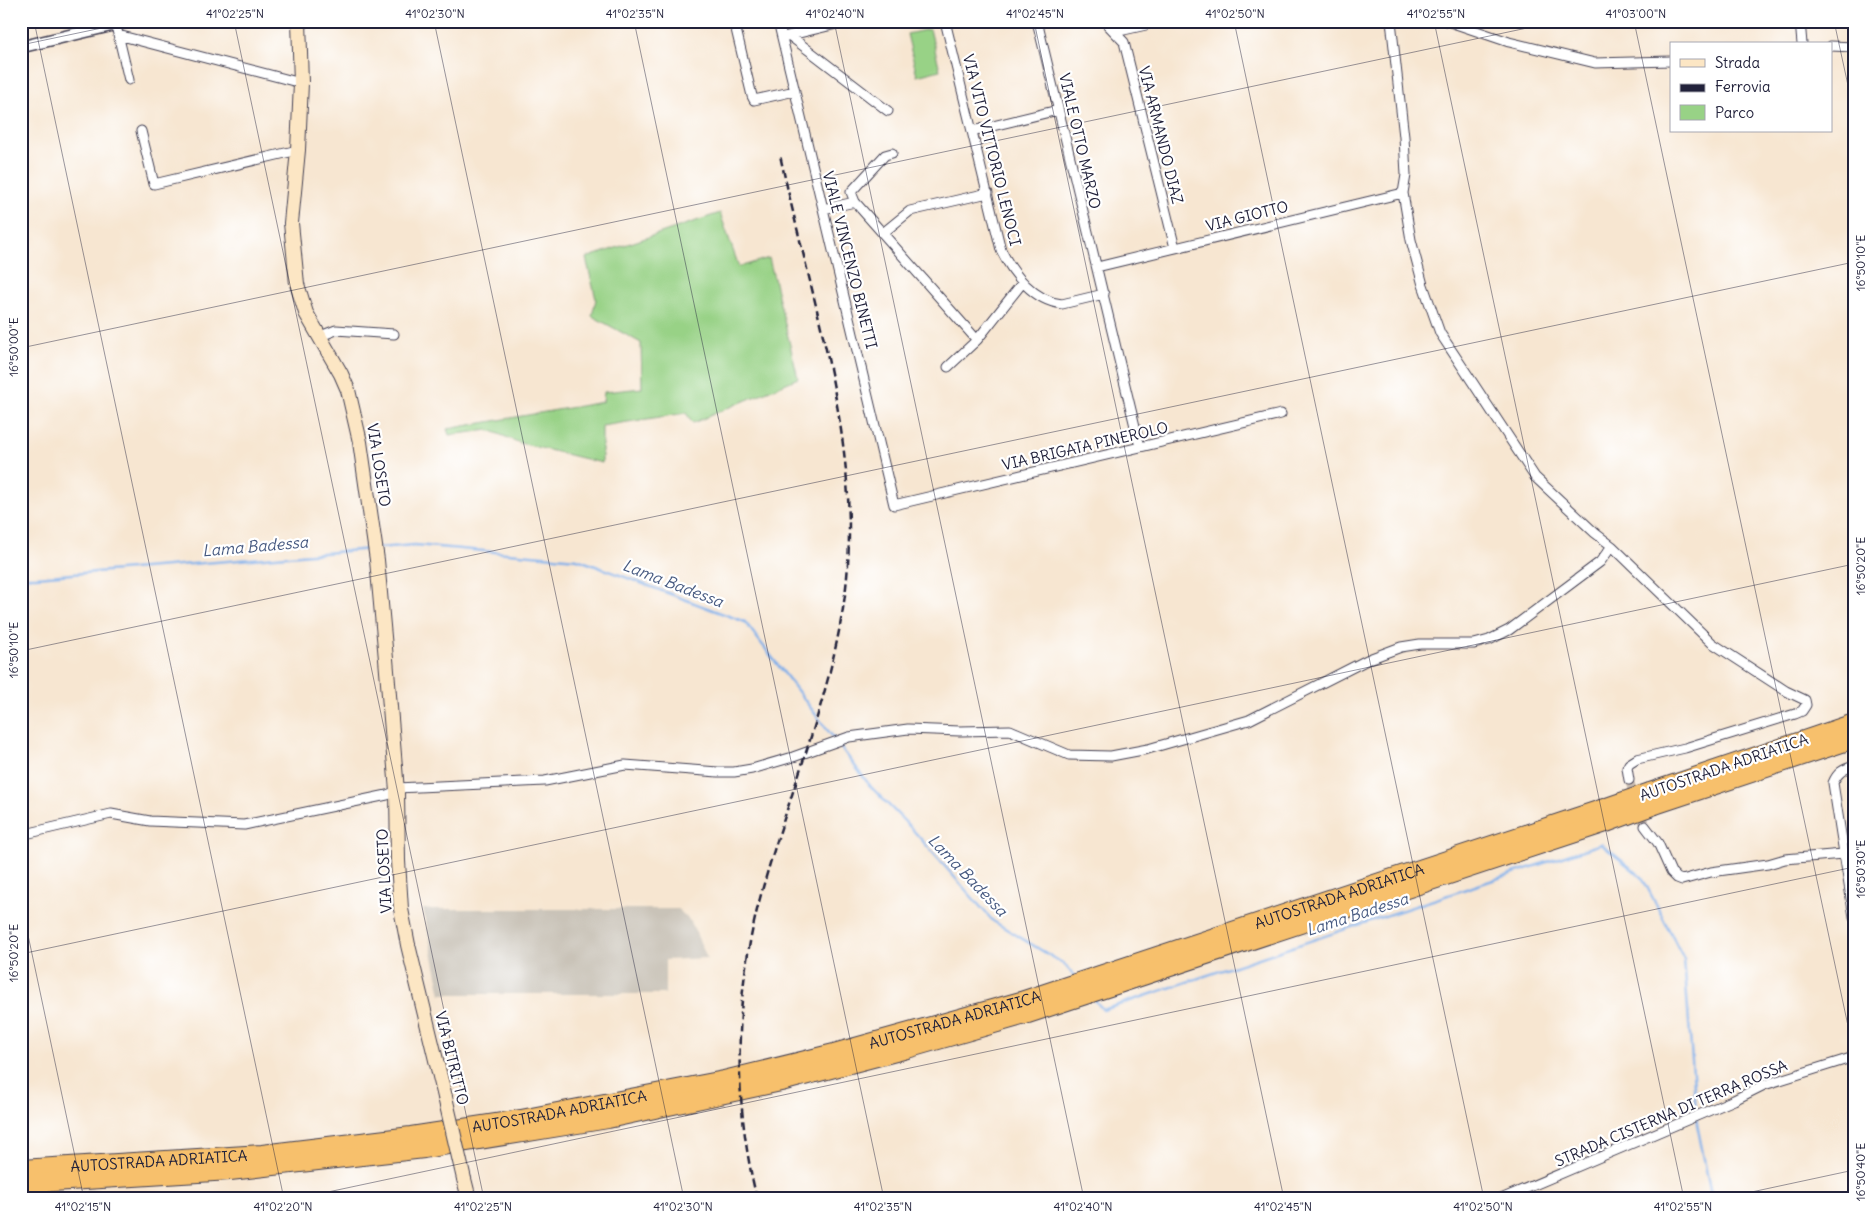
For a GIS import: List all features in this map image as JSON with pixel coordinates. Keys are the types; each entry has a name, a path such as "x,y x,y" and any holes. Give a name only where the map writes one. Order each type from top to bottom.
{"highway":[{"name":"AUTOSTRADA ADRIATICA","path":"21,1184 230,1171 368,1156 487,1140 608,1118 781,1082 907,1049 1023,1008 1603,816 1854,723"},
{"name":"AUTOSTRADA ADRIATICA","path":"1652,799 1854,739"},
{"name":"AUTOSTRADA ADRIATICA","path":"21,1169 262,1154 411,1136 522,1119 724,1080 867,1044 1023,1008"}],"main road":[{"name":"VIA LOSETO","path":"299,21 301,83 298,150 291,224 293,255 301,298 318,337 341,374 348,390 360,442 377,560 397,790 398,861 404,926"},
{"name":"VIA BITRITTO","path":"404,926 469,1199"}],"street":[{"path":"21,47 116,30 130,21"},
{"path":"734,21 754,100 795,91"},
{"name":"VIALE VINCENZO BINETTI","path":"778,21 786,37 795,91 894,504"},
{"path":"786,37 849,21"},
{"name":"VIA VITO VITTORIO LENOCI","path":"945,21 1002,250 1009,266 1023,282 1043,297 1058,303 1062,304 1104,294"},
{"name":"VIALE OTTO MARZO","path":"1037,21 1140,447"},
{"name":"VIA ARMANDO DIAZ","path":"1104,21 1124,42 1175,248"},
{"path":"1115,32 1146,25 1145,21"},
{"path":"1391,21 1404,137 1406,175 1403,193 1423,284 1440,333 1535,477 1595,533 1612,546 1712,643 1786,691 1805,700 1806,705 1802,711 1795,714 1685,748 1637,759 1629,764 1627,768 1628,780"},
{"path":"1447,21 1510,42 1595,63 1670,61"},
{"path":"1800,21 1802,42"},
{"path":"116,30 129,80"},
{"path":"116,30 301,83"},
{"path":"786,37 888,110"},
{"path":"1832,46 1854,47"},
{"path":"972,131 1058,110"},
{"path":"141,132 154,184 298,150"},
{"path":"892,153 885,154 851,192 855,202 977,340"},
{"path":"883,234 910,211 988,193"},
{"name":"VIA GIOTTO","path":"1097,267 1403,193"},
{"path":"824,209 855,202"},
{"path":"948,367 977,340 1023,282"},
{"path":"318,337 336,330 394,334"},
{"name":"VIA BRIGATA PINEROLO","path":"894,504 1281,414"},
{"path":"21,835 111,814 150,821 244,825 387,795 397,790 545,781 625,765 734,772 752,769 785,759 849,737 908,729 1010,730 1070,755 1111,756 1148,749 1249,720 1400,647 1420,644 1474,644 1490,640 1509,630 1600,562 1612,546"},
{"path":"1854,766 1844,769 1836,776 1833,783 1854,917"},
{"path":"1645,826 1658,843 1671,872 1682,880 1711,872 1768,864 1785,859 1843,854"},
{"name":"STRADA CISTERNA DI TERRA ROSSA","path":"1501,1199 1734,1100 1764,1085 1854,1057"}],"shaded area":[{"path":"423,909 678,909 691,922 707,958 665,960 665,994 441,994"}],"green space":[{"path":"930,29 940,70 917,76 907,34"},
{"path":"720,213 739,267 769,258 798,378 693,423 686,413 602,426 602,463 520,443 489,430 449,435 447,429 603,402 604,392 642,388 641,343 592,316 596,299 586,258"}],"waterway":[{"name":"Lama Badessa","path":"379,548 415,545 577,559 745,622 871,787 912,829 993,921 1064,964 1075,977"},
{"name":"Lama Badessa","path":"21,577 371,549"},
{"name":"Lama Badessa","path":"1095,1000 1103,1010 1601,844 1642,877 1684,959 1697,1124 1712,1199"}],"tunnel":[{"path":"1629,780 1645,826"}],"railway":[{"path":"757,1199 749,1163 740,1088 741,1012 745,975 759,902 831,667 846,587 849,533 847,478 840,424 818,315 780,155"}]}
